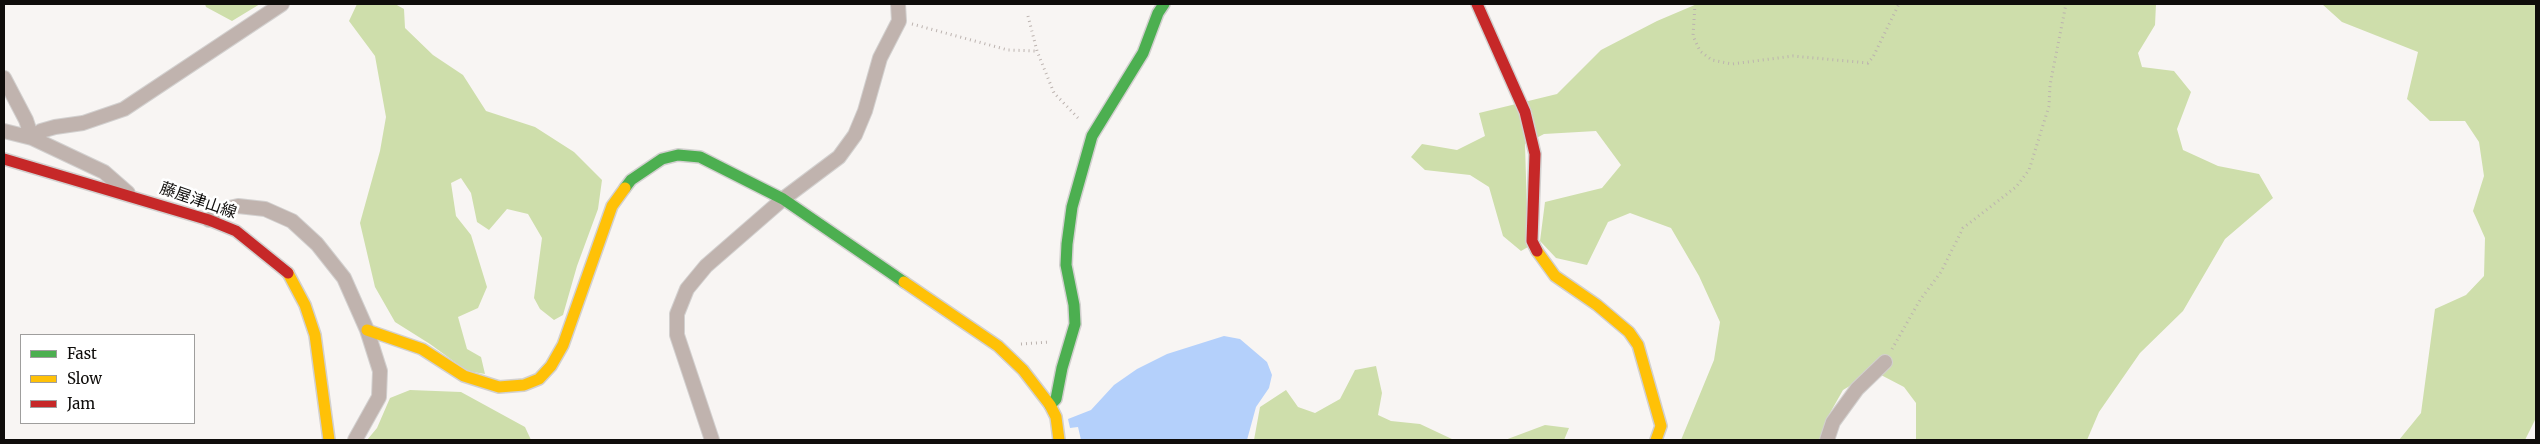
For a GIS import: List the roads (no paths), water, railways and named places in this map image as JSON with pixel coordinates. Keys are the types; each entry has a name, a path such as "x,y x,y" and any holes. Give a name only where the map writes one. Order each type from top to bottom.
{"street":[{"path":"32,138 41,131 54,127 83,124 124,109 282,4"},
{"path":"712,440 677,335 677,314 687,289 706,266 782,199 839,157 855,135 865,111 880,58 899,20 898,4"},
{"path":"1050,405 1056,400 1062,368 1075,324 1074,305 1066,265 1067,244 1072,207 1092,136 1144,53 1158,13 1164,4"},
{"path":"1477,4 1525,112 1535,154 1532,241 1541,259 1555,276 1597,305 1629,332 1638,345 1647,383 1661,426 1656,440"},
{"path":"4,78 26,120 32,138"},
{"path":"4,131 32,138 104,172 131,195"},
{"path":"367,330 398,339 422,350 464,376 499,387 524,385 539,380 551,366 563,345 612,206 631,180 662,159 678,155 700,157 735,173 782,199 998,346 1023,370 1050,405 1056,417 1059,437"},
{"name":"藤屋津山線","path":"4,159 131,195 209,220 236,231 258,247 288,274 306,305 315,335 329,440"},
{"path":"209,220 216,211 238,206 264,209 292,221 317,244 344,278 367,330 380,371 379,397 355,440"},
{"path":"1826,440 1833,422 1857,389 1885,362"}],"water":[{"path":"1224,336 1240,339 1267,362 1272,375 1269,388 1256,407 1247,440 1081,440 1078,427 1070,428 1068,419 1091,410 1114,385 1137,369 1167,354"}]}
